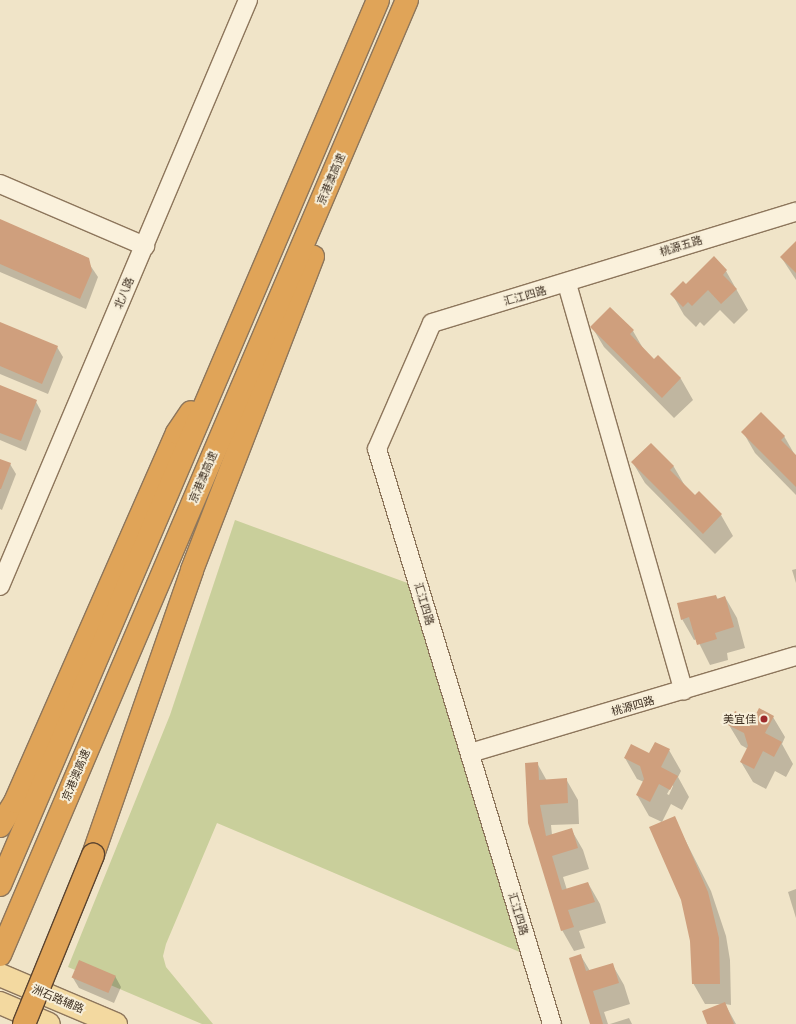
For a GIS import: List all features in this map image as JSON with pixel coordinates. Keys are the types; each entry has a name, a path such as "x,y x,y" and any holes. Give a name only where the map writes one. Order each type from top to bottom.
{"highway":[{"path":"0,885 378,0"},
{"name":"京港澳高速","path":"0,955 407,0"},
{"path":"24,1024 93,855 192,570 411,0"},
{"path":"0,826 15,802 178,433 231,346"}],"main road":[{"name":"洲石路辅路","path":"0,976 116,1024"},
{"path":"0,1004 49,1024"}],"street":[{"name":"北八路","path":"0,586 139,243 235,0"},
{"name":"北八路","path":"0,555 248,0"},
{"path":"0,184 139,243"},
{"name":"桃源五路","path":"566,284 660,252 796,212"},
{"path":"566,284 684,691"},
{"name":"汇江四路","path":"552,1024 377,449 432,323 566,284"},
{"name":"桃源四路","path":"470,753 684,691 796,656"}],"green space":[{"path":"235,520 413,585 522,953 217,823 166,944 163,956 166,967 213,1024 202,1024 68,967 170,715"}],"building":[{"path":"0,219 89,258 92,271 80,299 0,264"},
{"path":"796,241 796,273 780,257"},
{"path":"714,256 727,270 723,275 737,289 721,304 708,290 692,306 688,302 683,307 670,294 683,281 686,284"},
{"path":"610,307 634,330 630,334 654,359 658,355 681,378 662,398 590,327"},
{"path":"0,322 58,346 42,384 0,366"},
{"path":"0,385 37,400 21,441 0,433"},
{"path":"761,412 785,436 781,440 796,455 796,487 741,432"},
{"path":"651,443 674,466 670,470 695,495 699,491 722,514 703,534 631,462"},
{"path":"0,459 11,463 1,489 0,489"},
{"path":"716,595 717,599 725,596 734,627 715,633 717,639 697,645 689,617 681,620 677,603"},
{"path":"759,708 774,716 765,733 782,742 774,757 763,751 754,769 740,762 748,746 744,733 728,725 735,711 753,720"},
{"path":"655,742 670,749 661,767 678,776 670,790 659,784 650,802 636,795 644,779 640,766 624,758 631,744 649,753"},
{"path":"538,762 539,780 567,778 568,803 540,805 546,836 572,828 578,848 552,856 562,890 588,882 595,902 568,910 574,927 561,931 528,823 525,763"},
{"path":"675,816 708,892 719,938 720,984 692,984 690,941 681,900 649,827"},
{"path":"581,954 586,971 613,963 619,983 593,991 603,1024 590,1024 569,958"},
{"path":"79,960 116,976 108,993 72,977"},
{"path":"725,1002 734,1024 707,1024 702,1011"}],"place":[{"name":"美宜佳","path":"764,719"}]}
